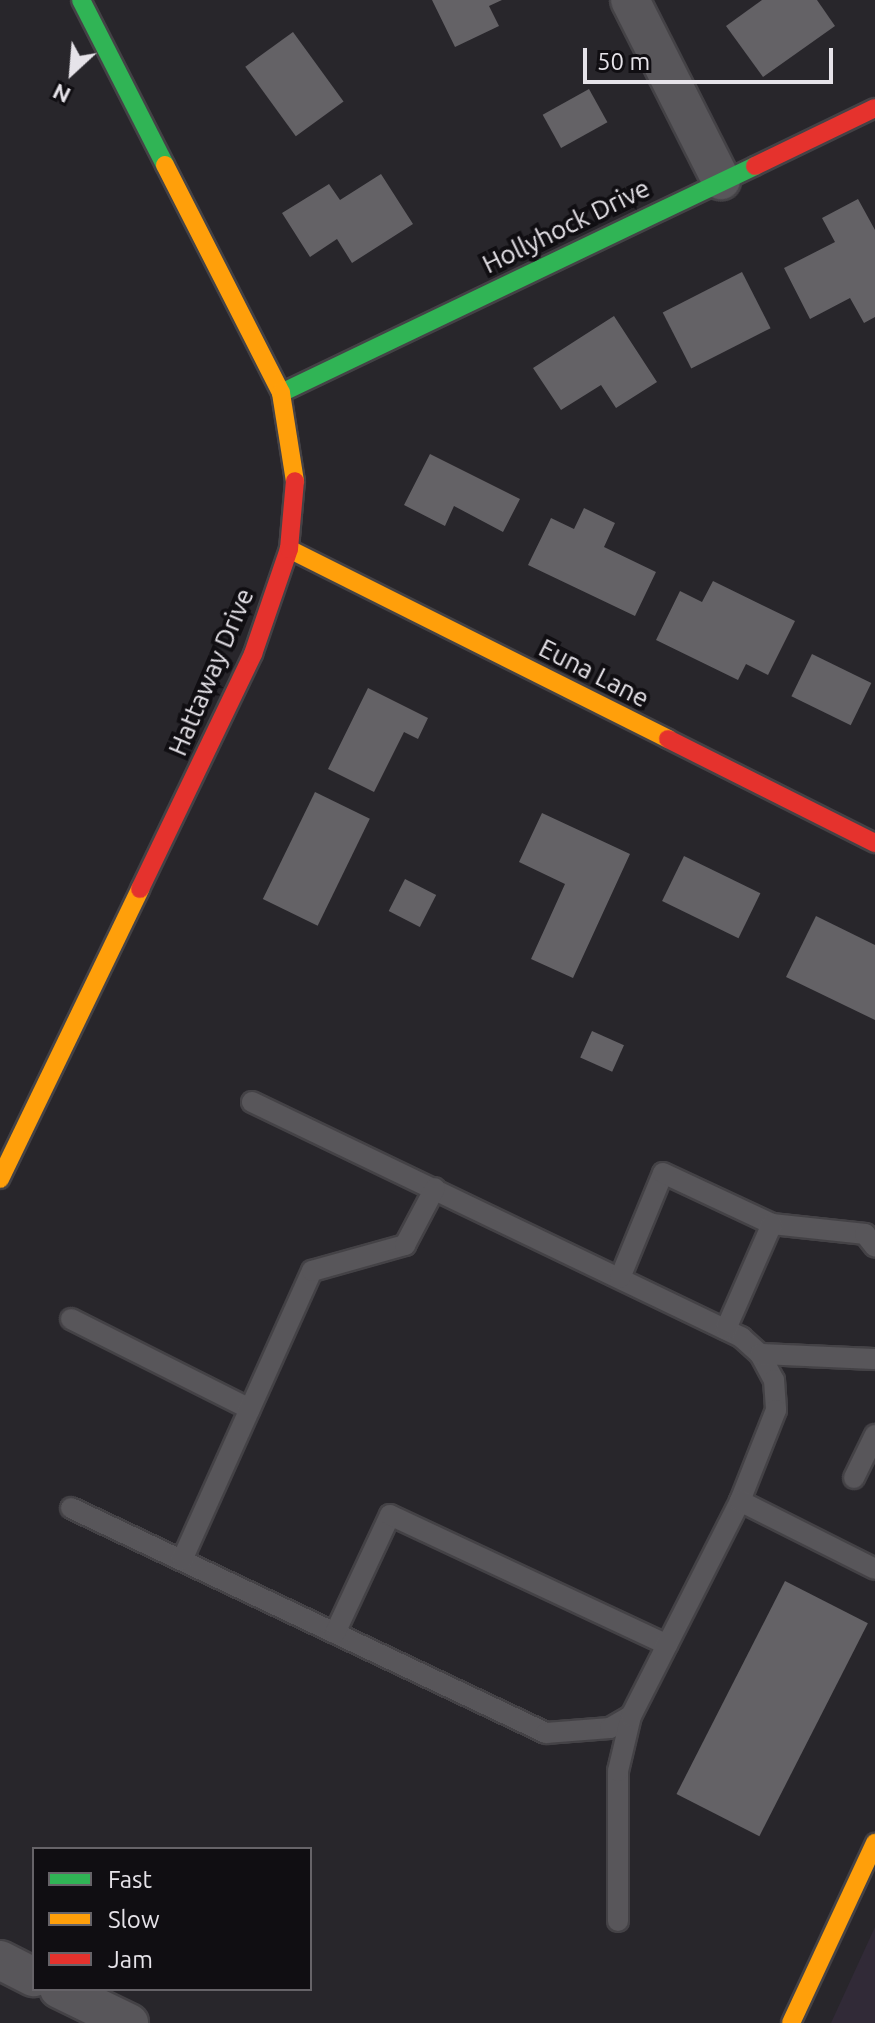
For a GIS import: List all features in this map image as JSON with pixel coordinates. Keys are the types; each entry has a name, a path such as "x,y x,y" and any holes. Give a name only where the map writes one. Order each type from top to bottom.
{"street":[{"name":"Hattaway Drive","path":"0,1179 253,654 289,549 295,479 281,393 81,0"},
{"path":"630,0 721,180"},
{"name":"Hollyhock Drive","path":"281,393 875,108"},
{"name":"Euna Lane","path":"289,549 875,843"},
{"path":"791,2023 875,1843"},
{"path":"0,1960 32,1976"},
{"path":"63,1991 129,2023"}],"lane":[{"path":"252,1102 726,1329 760,1354 774,1380 776,1410 740,1501 631,1716 618,1771 618,1921"},
{"path":"620,1278 663,1173 772,1224 865,1234 875,1247"},
{"path":"182,1560 312,1271 405,1245 435,1188"},
{"path":"726,1329 772,1224"},
{"path":"71,1319 250,1409"},
{"path":"760,1354 875,1359"},
{"path":"854,1478 875,1435"},
{"path":"740,1501 875,1569"},
{"path":"71,1508 546,1733 610,1728 631,1716"},
{"path":"335,1633 390,1515 667,1645"}],"shaded area":[{"path":"875,1927 875,2023 831,2023"}],"building":[{"path":"432,0 502,0 489,6 499,26 455,47"},
{"path":"762,0 817,0 835,26 763,77 726,26"},
{"path":"293,32 344,102 296,136 245,67"},
{"path":"589,89 607,122 561,148 543,115"},
{"path":"381,174 413,224 352,263 337,239 310,257 282,213 329,184 340,200"},
{"path":"858,199 875,230 875,317 864,323 850,298 810,319 784,268 835,242 822,218"},
{"path":"742,272 771,328 691,369 663,312"},
{"path":"614,316 657,382 616,408 601,385 561,410 533,368"},
{"path":"430,454 520,499 503,532 454,506 445,526 404,505"},
{"path":"584,508 615,523 604,547 656,572 635,616 528,565 551,518 574,529"},
{"path":"713,581 795,621 768,675 746,664 738,680 656,640 680,591 702,602"},
{"path":"812,654 871,683 851,725 791,696"},
{"path":"368,688 428,718 418,739 404,732 374,792 328,769"},
{"path":"315,792 370,819 318,926 263,899"},
{"path":"542,813 630,854 573,978 531,959 565,884 519,862"},
{"path":"684,856 760,893 738,938 662,901"},
{"path":"405,879 436,895 420,927 389,911"},
{"path":"816,916 875,945 875,1020 786,977"},
{"path":"592,1031 624,1045 612,1072 580,1057"},
{"path":"785,1581 868,1623 759,1836 676,1794"}],"traffic: fast":[{"path":"81,0 165,165"},
{"path":"281,393 755,166"}],"traffic: slow":[{"path":"165,165 281,393 295,481"},
{"path":"289,549 668,739"},
{"path":"0,1179 140,889"},
{"path":"791,2023 875,1843"}],"traffic: jam":[{"path":"755,166 875,108"},
{"path":"140,889 253,654 289,549 295,481"},
{"path":"668,739 875,843"}]}
